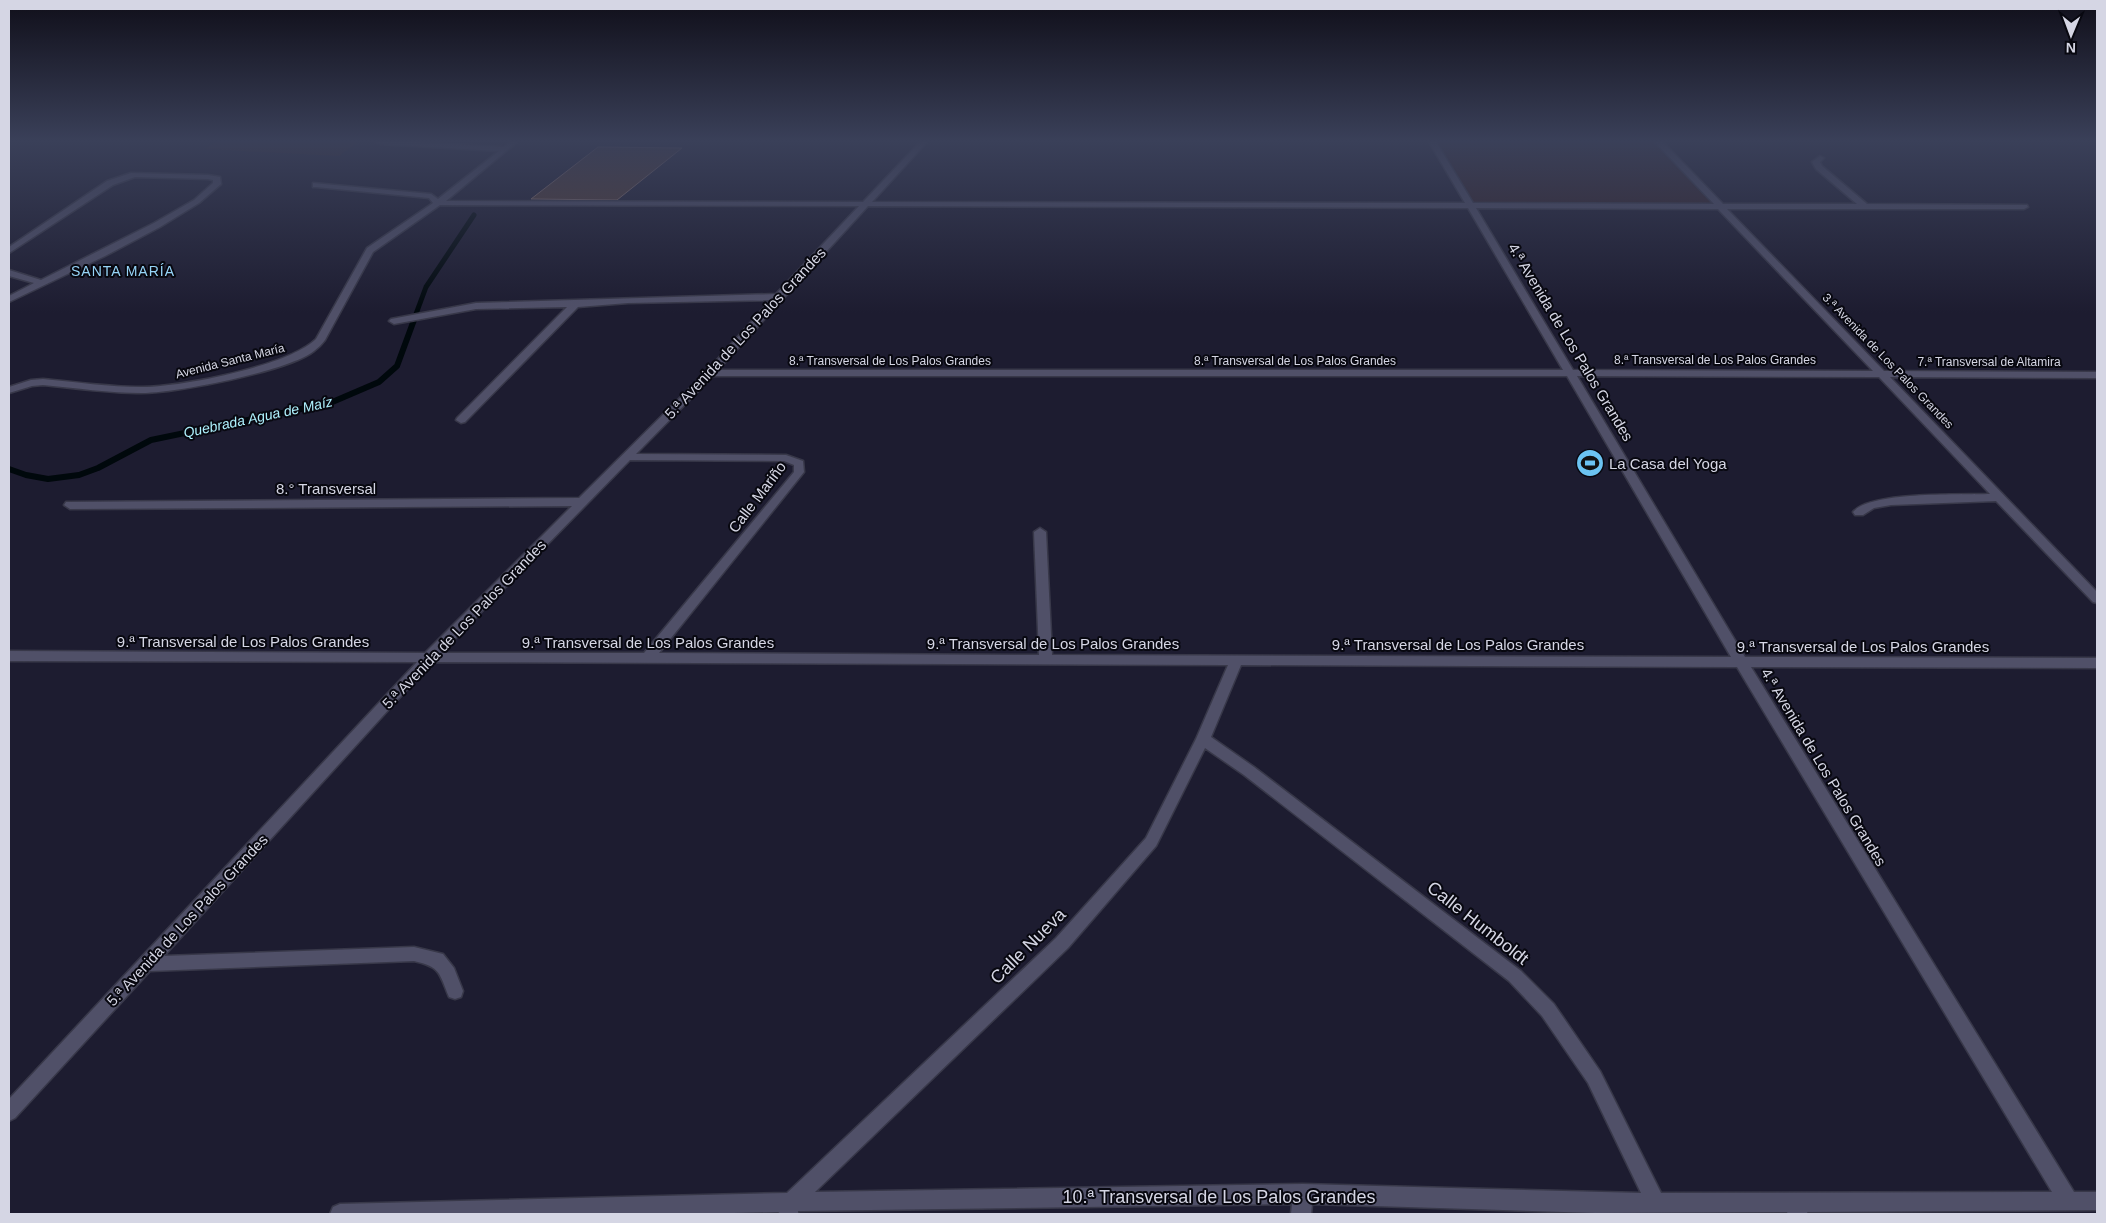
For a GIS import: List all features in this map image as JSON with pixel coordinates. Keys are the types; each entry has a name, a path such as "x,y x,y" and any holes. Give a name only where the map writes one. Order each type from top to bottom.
{"street":[{"path":"9,251 85,199"},
{"path":"9,299 132,239 198,199"},
{"path":"434,199 438,203 863,206 2024,207"},
{"name":"Avenida Santa María","path":"9,390 31,383 43,382 141,390 165,389 191,385 275,365 293,358 310,350 320,340 370,250 443,199"},
{"name":"5.ª Avenida de Los Palos Grandes","path":"9,1112 429,658 710,373 870,199"},
{"name":"4.ª Avenida de Los Palos Grandes","path":"1468,199 1741,662 2069,1201"},
{"name":"3.ª Avenida de Los Palos Grandes","path":"1715,199 2097,599"},
{"path":"1856,199 1865,207"},
{"path":"9,273 42,283"},
{"path":"394,322 476,306 778,297"},
{"path":"461,420 575,304"},
{"name":"8.ª Transversal de Los Palos Grandes","path":"710,373 1880,373"},
{"name":"7.ª Transversal de Altamira","path":"1880,373 2097,375"},
{"name":"Calle Mariño","path":"628,457 768,457 786,458 799,463 799,472 648,658"},
{"path":"1859,512 1871,505 1891,501 1999,497"},
{"name":"8.° Transversal","path":"70,505 583,502"},
{"path":"1040,532 1046,659"},
{"name":"9.ª Transversal de Los Palos Grandes","path":"9,656 2097,663"},
{"name":"Calle Nueva","path":"789,1208 1062,943 1151,842 1203,739 1230,680 1236,660"},
{"name":"Calle Humboldt","path":"1203,739 1249,772 1515,976 1548,1010 1594,1077 1656,1203"},
{"path":"146,964 414,954 437,958 448,973 455,991"},
{"path":"1302,1214 1303,1194"},
{"name":"10.ª Transversal de Los Palos Grandes","path":"340,1214 789,1208 1303,1194 1597,1209 1656,1203 1796,1208 2097,1201"}],"shaded area":[{"path":"1468,199 1715,199 1722,206 1472,206"}],"building":[{"path":"537,199 618,199 617,200"}],"waterway":[{"name":"Quebrada Agua de Maíz","path":"413,322 426,287 474,215"},
{"name":"Quebrada Agua de Maíz","path":"9,469 26,475 48,479 79,475 98,468 151,440 330,403 379,382 397,366 414,320"}],"place":[{"name":"La Casa del Yoga","path":"1590,463"}],"district":[{"name":"SANTA MARÍA","path":"123,271"}]}
